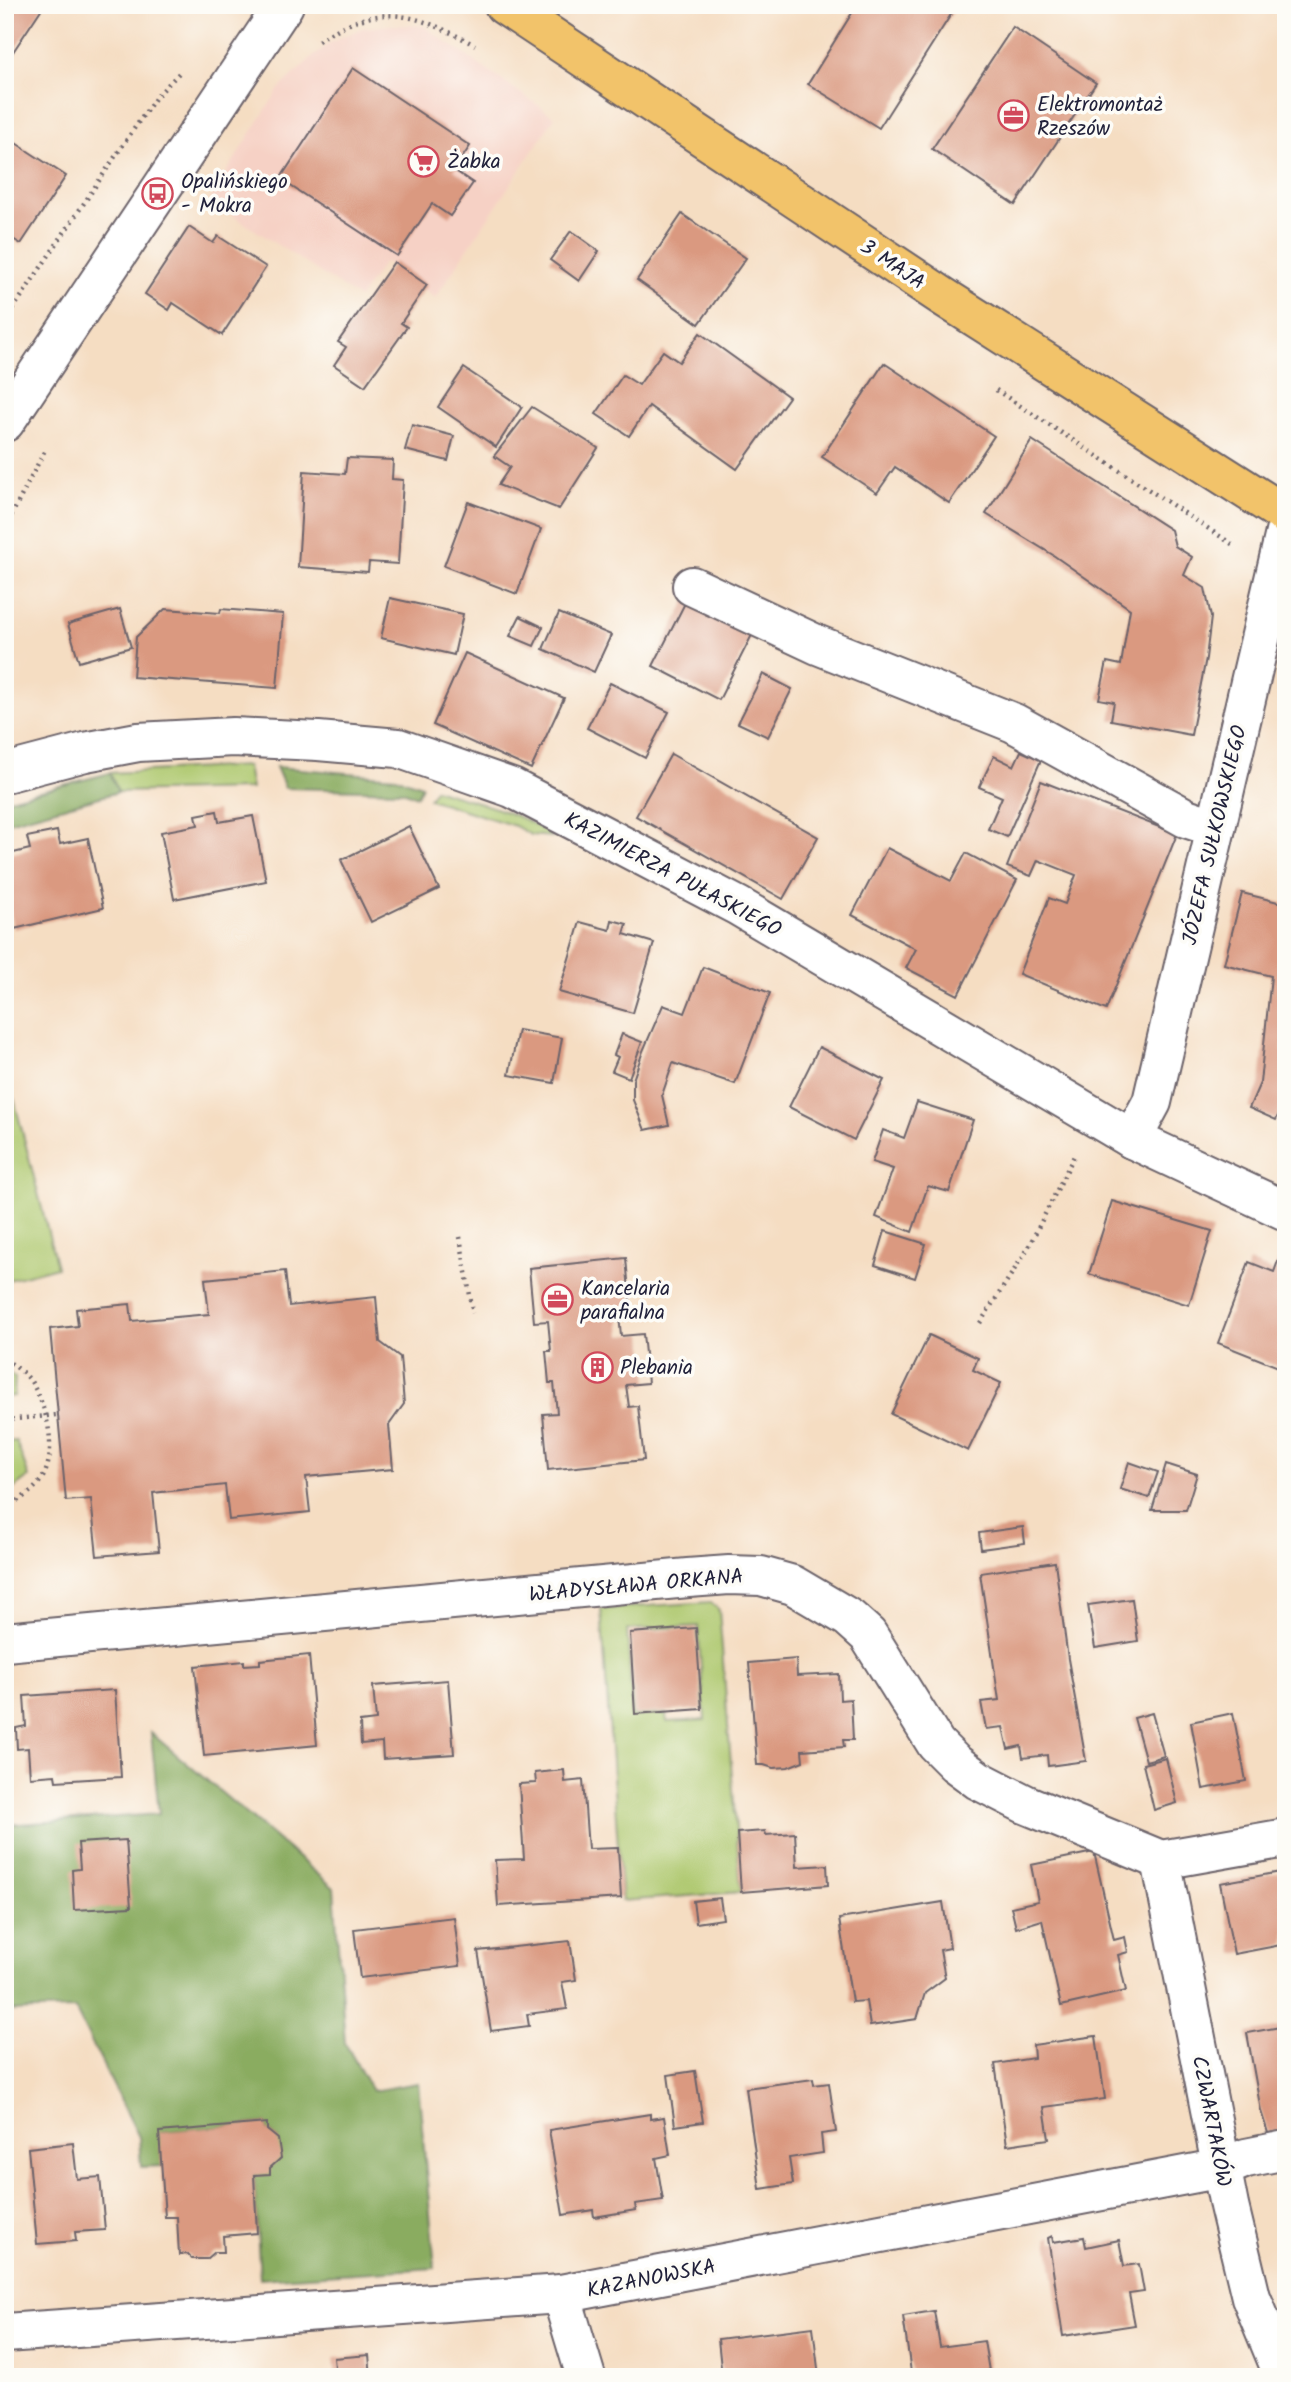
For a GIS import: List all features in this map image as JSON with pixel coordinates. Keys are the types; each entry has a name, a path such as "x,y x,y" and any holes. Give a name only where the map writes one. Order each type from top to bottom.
{"main road":[{"name":"3 MAJA","path":"504,5 942,296 1286,515"}],"street":[{"path":"5,422 284,5"},
{"name":"JÓZEFA SUŁKOWSKIEGO","path":"1132,1139 1152,1102 1286,527"},
{"path":"692,586 818,645 1014,723 1186,818 1216,828"},
{"name":"KAZIMIERZA PUŁASKIEGO","path":"5,773 85,752 152,741 233,737 398,748 512,788 603,835 738,906 1132,1139 1286,1211"},
{"name":"WŁADYSŁAWA ORKANA","path":"5,1642 688,1578 761,1576 793,1585 852,1620 868,1635 936,1744 978,1780 1026,1804 1161,1860"},
{"path":"1161,1860 1286,1838"},
{"name":"CZWARTAKÓW","path":"1161,1860 1222,2168 1251,2297 1284,2377"},
{"name":"KAZANOWSKA","path":"5,2333 561,2294 1222,2168 1246,2158 1286,2150"},
{"path":"561,2294 586,2377"}],"path":[{"path":"312,45 337,28 377,14 409,17 442,27 476,45"},
{"path":"5,321 156,97 181,71"},
{"path":"986,383 1242,551"},
{"path":"5,528 50,436"},
{"path":"980,1323 1027,1250 1094,1116"},
{"path":"460,1237 473,1313"},
{"path":"5,1359 29,1378 47,1416 49,1454 44,1474 28,1494 5,1508"},
{"path":"5,1420 57,1415"}],"shaded area":[{"path":"423,26 555,117 435,298 385,261 359,298 209,200 279,89 308,61 330,43 362,28"}],"green space":[{"path":"247,766 251,789 118,792 110,773"},
{"path":"276,767 396,777 422,786 417,796 402,791 285,788"},
{"path":"110,773 118,792 5,823 5,800"},
{"path":"435,789 528,821 552,837 531,835 515,826 429,799"},
{"path":"5,1064 57,1267 5,1281"},
{"path":"5,1370 15,1378 14,1396 5,1397"},
{"path":"16,1441 29,1477 5,1495 5,1442"},
{"path":"711,1602 719,1610 741,1892 622,1901 601,1609","holes":["698,1626 705,1720 667,1722 666,1714 633,1716 627,1630"]},
{"path":"151,1733 334,1888 345,2043 372,2091 418,2083 435,2268 260,2279 254,2175 270,2168 278,2139 267,2130 266,2123 160,2132 162,2166 141,2167 139,2137 75,2009 5,2011 5,1825 159,1814"}],"building":[{"path":"5,5 44,5 5,64"},
{"path":"857,5 957,5 879,128 808,84"},
{"name":"Elektromontaż Rzeszów","path":"1013,27 1096,83 1015,205 932,149"},
{"path":"353,68 470,146 454,170 473,183 450,216 432,204 397,256 280,179"},
{"path":"5,136 66,176 21,244 5,234"},
{"path":"682,214 746,258 699,324 637,280"},
{"path":"189,227 213,243 218,236 266,267 222,335 173,303 169,310 145,294"},
{"path":"571,231 599,251 579,281 550,260"},
{"path":"394,262 427,285 401,323 407,327 365,386 334,365 346,347 338,342"},
{"path":"700,333 789,397 737,469 649,406 629,436 596,414 623,375 639,385 663,351 679,362"},
{"path":"884,363 994,436 949,503 895,467 877,493 822,457"},
{"path":"464,368 522,407 496,447 438,407"},
{"path":"532,407 598,448 559,509 498,485 510,467 494,456"},
{"path":"412,425 454,436 448,461 405,450"},
{"path":"1032,440 1171,530 1175,546 1192,557 1184,575 1205,588 1211,617 1191,735 1111,720 1114,702 1099,699 1107,662 1121,665 1130,609 1053,555 986,514"},
{"path":"347,458 393,460 392,479 403,480 398,564 369,562 368,572 298,567 304,471 345,474"},
{"path":"468,502 541,529 517,594 444,566"},
{"path":"688,597 754,631 719,700 653,666"},
{"path":"390,598 463,614 454,655 381,638"},
{"path":"120,609 131,647 79,662 68,624"},
{"path":"165,609 220,613 221,609 283,614 277,688 133,677 136,637"},
{"path":"559,613 611,635 594,672 543,649"},
{"path":"520,616 543,627 534,646 510,636"},
{"path":"465,653 564,698 531,769 433,725"},
{"path":"763,674 792,689 768,737 738,723"},
{"path":"610,683 669,712 645,758 587,728"},
{"path":"1021,751 1041,760 1007,837 988,829 1002,797 979,787 994,756 1014,766"},
{"path":"671,754 818,837 783,899 636,816"},
{"path":"1041,781 1177,834 1106,1010 1019,974 1049,898 1065,904 1076,875 1038,860 1031,876 1007,867"},
{"path":"217,811 219,822 253,816 266,881 174,899 161,832 198,825 196,815"},
{"path":"409,826 439,889 371,922 341,860"},
{"path":"57,831 60,844 88,838 103,908 14,929 5,891 5,855 30,849 27,837"},
{"path":"887,848 951,881 966,853 1017,880 958,995 906,968 916,949 852,915"},
{"path":"1242,893 1286,904 1286,1036 1282,1050 1286,1051 1286,1099 1276,1120 1249,1108 1260,1083 1271,976 1224,964"},
{"path":"612,920 627,924 624,934 654,943 633,1013 559,992 580,922 610,930"},
{"path":"703,967 770,993 735,1084 673,1063 662,1095 669,1125 645,1130 633,1100 633,1080 643,1051 663,1005 685,1013"},
{"path":"518,1030 562,1038 554,1083 509,1075"},
{"path":"622,1034 642,1042 629,1078 612,1071 618,1057 614,1055"},
{"path":"819,1047 884,1080 854,1140 789,1107"},
{"path":"917,1102 973,1120 949,1192 928,1186 912,1232 876,1217 893,1169 872,1162 883,1130 904,1138"},
{"path":"1112,1201 1212,1231 1189,1305 1089,1274"},
{"path":"885,1231 926,1244 915,1278 875,1265"},
{"name":"Plebania","path":"626,1258 631,1313 619,1315 621,1336 643,1334 648,1383 626,1385 629,1407 638,1406 644,1460 548,1470 543,1414 557,1413 554,1383 549,1383 546,1351 551,1351 548,1321 534,1322 529,1268"},
{"path":"1278,1261 1286,1264 1286,1370 1218,1343 1249,1262 1274,1272"},
{"path":"285,1271 289,1306 376,1297 380,1342 400,1357 404,1404 389,1425 393,1469 306,1477 310,1512 229,1520 225,1485 153,1493 159,1551 97,1556 91,1499 66,1501 50,1329 78,1326 76,1309 130,1304 132,1321 209,1314 205,1279"},
{"path":"929,1335 978,1358 973,1370 1001,1383 968,1451 891,1414"},
{"path":"1129,1462 1158,1472 1149,1498 1120,1489"},
{"path":"1166,1464 1197,1474 1186,1510 1152,1510"},
{"path":"1023,1527 1025,1543 981,1549 979,1533"},
{"path":"1055,1562 1086,1761 1048,1766 1047,1755 1023,1758 1021,1746 1008,1749 1003,1727 986,1729 981,1702 999,1700 980,1573"},
{"path":"1132,1599 1138,1641 1095,1648 1088,1605"},
{"path":"696,1628 702,1709 635,1714 630,1633"},
{"path":"309,1655 317,1745 204,1756 195,1666 244,1661 244,1665 260,1664 260,1660"},
{"path":"796,1659 797,1676 839,1674 840,1700 851,1699 853,1740 843,1740 844,1747 802,1750 803,1761 788,1767 757,1765 749,1663"},
{"path":"448,1680 454,1754 383,1759 382,1742 361,1744 360,1722 376,1720 373,1686"},
{"path":"115,1690 121,1777 56,1781 55,1775 30,1777 28,1748 17,1749 16,1728 26,1726 24,1696"},
{"path":"1152,1713 1164,1756 1146,1761 1134,1718"},
{"path":"1233,1713 1246,1781 1203,1789 1191,1722"},
{"path":"1166,1758 1177,1803 1154,1810 1143,1764"},
{"path":"564,1770 565,1782 583,1780 588,1849 618,1848 621,1898 498,1906 495,1860 524,1859 519,1784 536,1783 535,1773"},
{"path":"765,1831 766,1835 795,1833 797,1867 827,1865 828,1885 741,1892 737,1833"},
{"path":"126,1840 131,1907 74,1910 72,1870 80,1869 78,1843"},
{"path":"1094,1852 1114,1940 1125,1937 1128,1952 1118,1955 1126,1991 1061,2006 1042,1920 1016,1928 1011,1907 1038,1901 1031,1865"},
{"path":"1286,1871 1286,1944 1234,1954 1220,1883"},
{"path":"720,1898 723,1919 696,1923 693,1901"},
{"path":"943,1902 950,1948 940,1950 945,1978 925,1993 917,2019 870,2026 866,2001 852,2002 839,1919"},
{"path":"454,1917 460,1966 360,1978 354,1929"},
{"path":"570,1941 576,1980 562,1982 567,2009 527,2014 529,2026 491,2031 478,1951"},
{"path":"1286,2026 1286,2130 1268,2133 1261,2111 1247,2033"},
{"path":"1096,2036 1105,2099 1044,2107 1049,2139 1007,2145 995,2064 1034,2058 1033,2045"},
{"path":"695,2071 703,2122 675,2126 668,2075"},
{"path":"813,2079 814,2085 829,2083 836,2132 821,2134 823,2153 789,2158 793,2184 760,2189 746,2088"},
{"path":"650,2114 650,2119 664,2117 670,2155 656,2158 663,2200 635,2204 636,2210 594,2217 593,2210 563,2215 549,2130"},
{"path":"267,2123 267,2130 278,2139 281,2158 270,2168 270,2174 254,2175 257,2233 223,2236 224,2252 215,2252 207,2259 192,2259 187,2254 179,2255 177,2217 165,2217 159,2132"},
{"path":"73,2143 77,2179 100,2177 105,2230 75,2232 76,2241 37,2244 28,2148"},
{"path":"1052,2236 1053,2242 1084,2237 1086,2247 1119,2240 1124,2266 1139,2264 1144,2292 1129,2294 1135,2325 1063,2336 1048,2238"},
{"path":"934,2311 940,2347 984,2341 990,2377 916,2377 915,2371 911,2372 903,2316"},
{"path":"813,2327 819,2377 722,2377 718,2339"},
{"path":"369,2355 371,2377 336,2377 334,2358"}],"place":[{"name":"Elektromontaż Rzeszów","path":"1014,116"},
{"name":"Żabka","path":"424,161"},
{"name":"Opalińskiego - Mokra","path":"158,193"},
{"name":"Kancelaria parafialna","path":"558,1300"},
{"name":"Plebania","path":"597,1367"}]}
